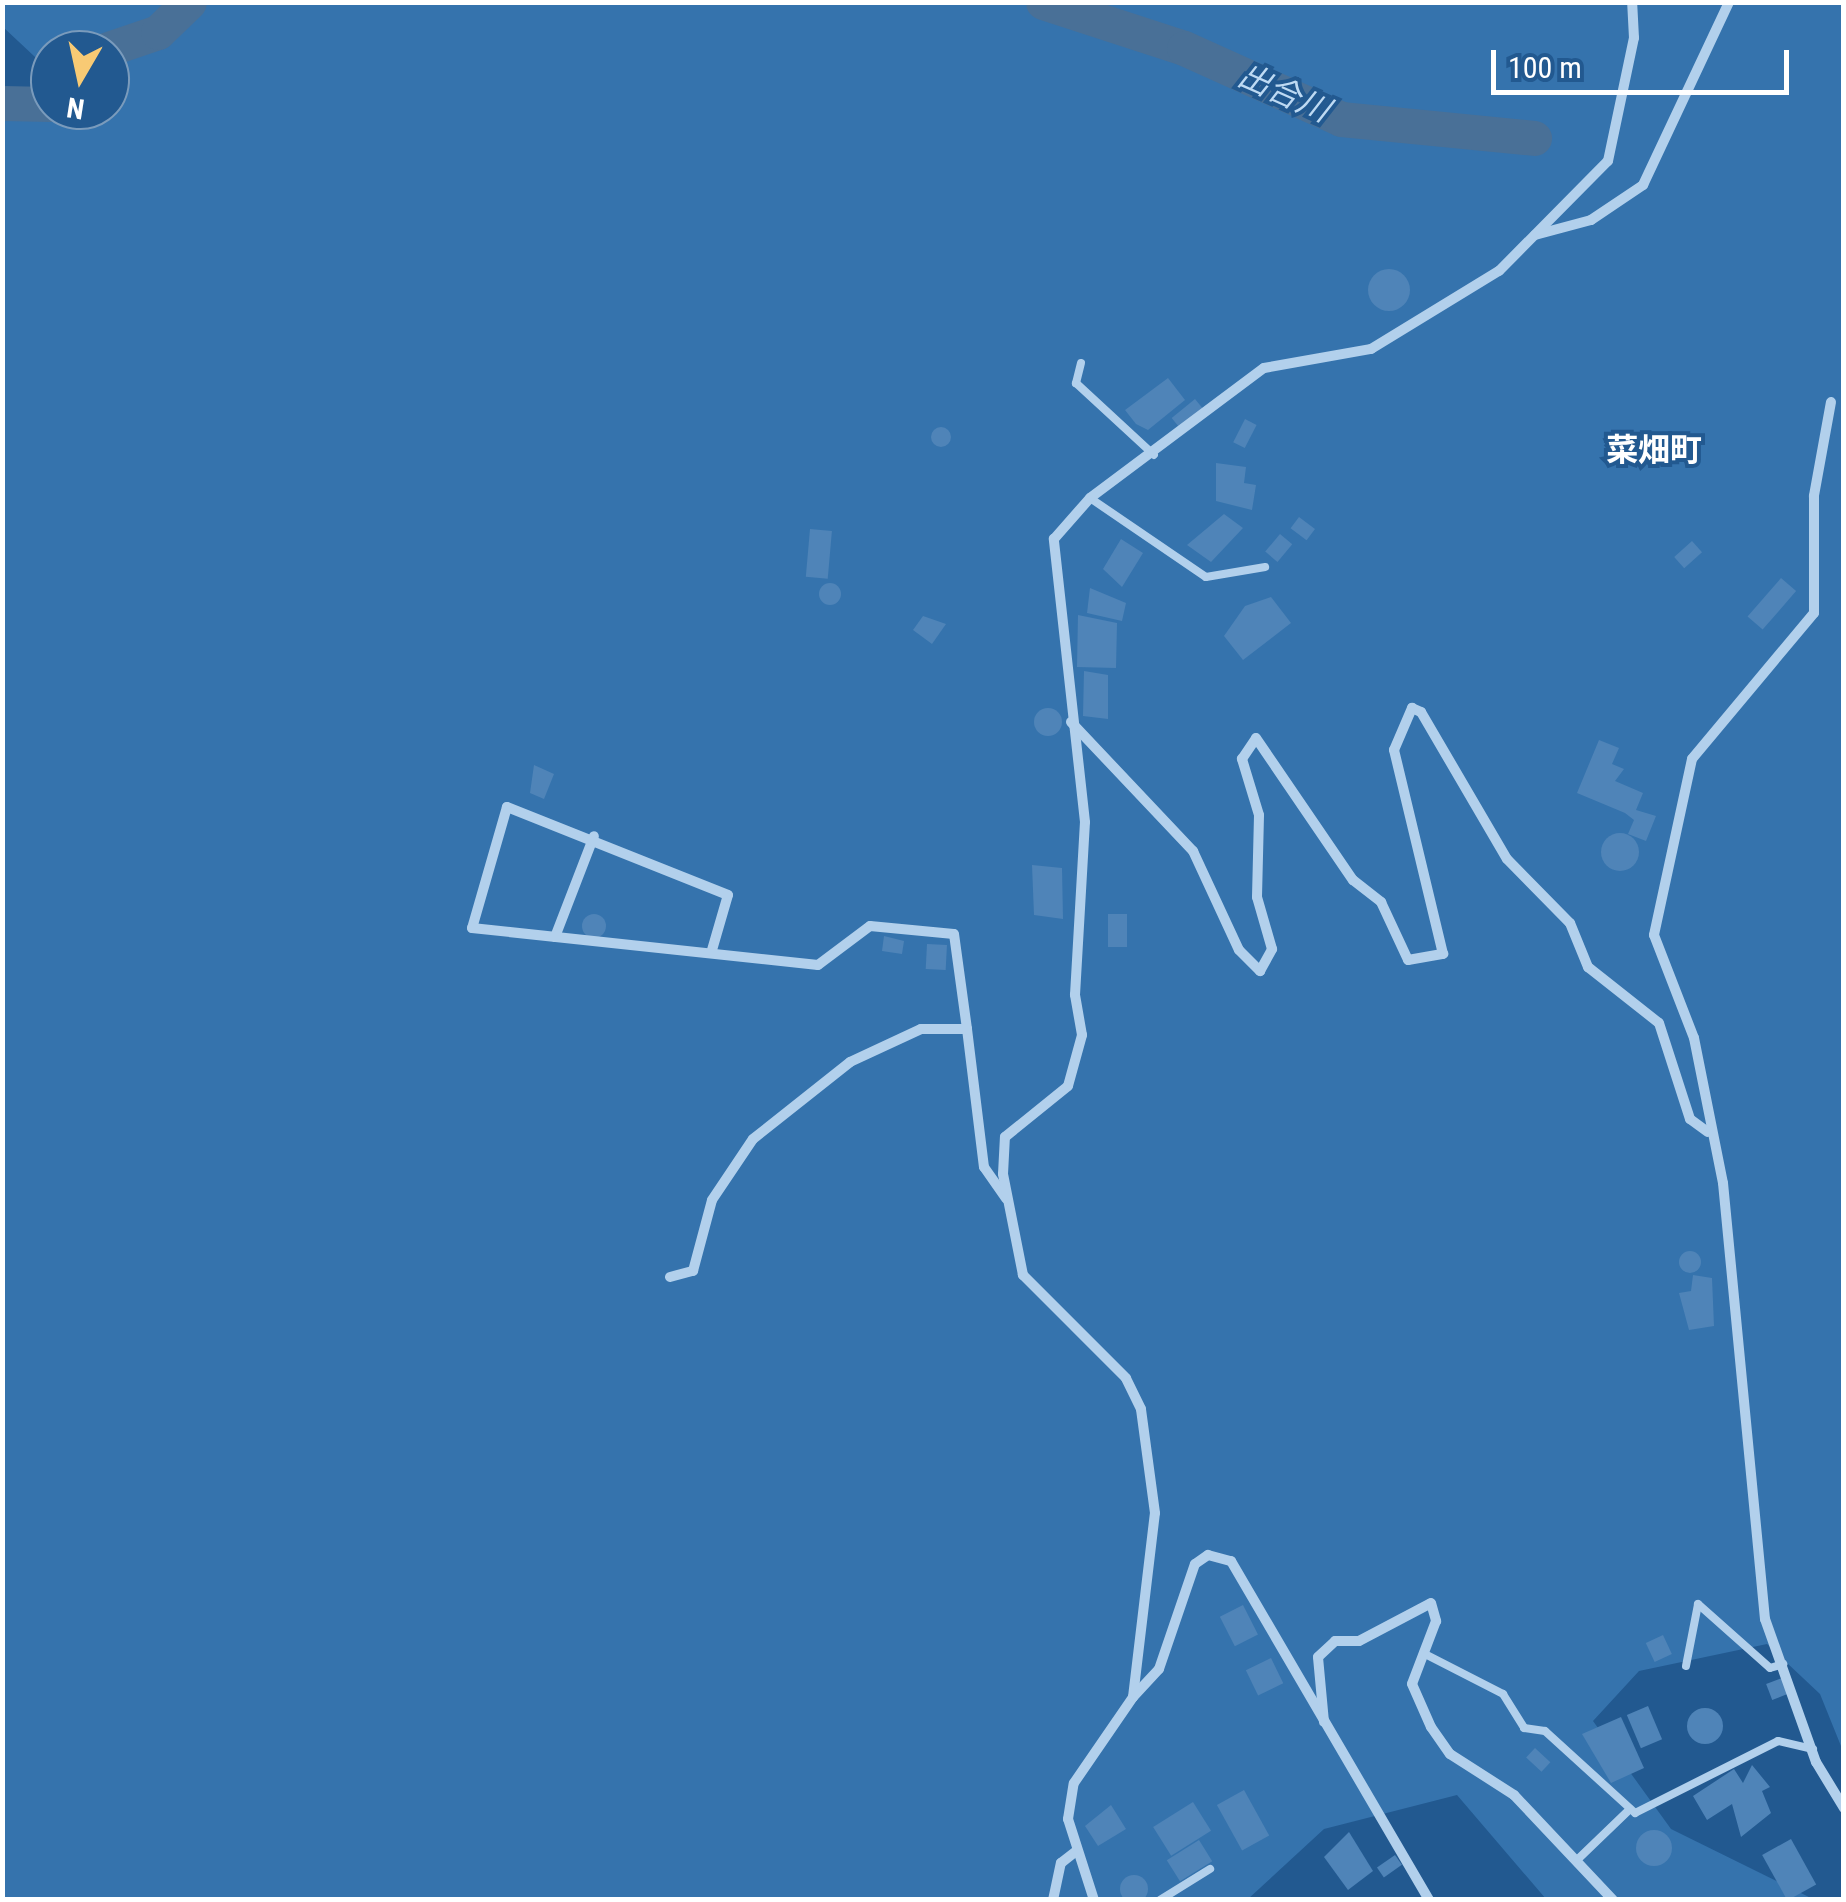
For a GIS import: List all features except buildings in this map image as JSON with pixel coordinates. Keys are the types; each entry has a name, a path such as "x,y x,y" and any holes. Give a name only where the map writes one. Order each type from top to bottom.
{"street":[{"path":"1133,1697 1155,1512 1142,1409 1126,1378 1023,1275 1007,1200 1005,1137 1056,1101 1079,1064 1074,995 1087,861 1071,722 1066,604 1051,552 1090,498 1154,455 1264,368 1371,349 1440,314 1534,236 1608,161 1634,38 1632,2"},
{"path":"1534,236 1591,220 1642,186 1729,2"},
{"path":"1831,402 1814,496 1814,613 1692,759 1654,935 1694,1038 1708,1132 1723,1183 1743,1354 1747,1494 1765,1619 1813,1749 1844,1808"},
{"path":"1071,722 1192,851 1239,950 1260,971 1272,949 1257,897 1259,815 1242,759 1256,738 1353,880 1381,902 1408,960 1443,954 1394,750 1412,708 1421,712 1507,859 1570,923 1588,967 1652,1014 1690,1119 1708,1132"},
{"path":"712,950 728,895 594,836 507,807 472,928 712,950 818,965 870,926 954,934 984,1166 1007,1200"},
{"path":"555,937 594,836"},
{"path":"670,1277 692,1271 712,1200 753,1139 850,1062 921,1029 967,1029"},
{"path":"1094,1900 1075,1852 1074,1783 1133,1697 1158,1670 1183,1582 1194,1564 1219,1556 1244,1570 1324,1723 1430,1900"},
{"path":"1324,1723 1318,1657 1335,1641 1359,1641 1431,1603 1436,1620 1422,1653 1415,1694 1450,1754 1514,1796 1613,1900"},
{"path":"1053,1900 1061,1863 1075,1852"}],"lane":[{"path":"1081,363 1076,383 1154,455"},
{"path":"1090,498 1206,578 1265,567"},
{"path":"1686,1666 1698,1604 1770,1668 1782,1664"},
{"path":"1422,1653 1503,1694 1524,1728 1545,1731 1630,1809"},
{"path":"1575,1862 1630,1809 1778,1741 1813,1749"},
{"path":"1160,1900 1210,1869"}],"shaded area":[{"path":"3,3 1843,3 1843,1751 1820,1694 1767,1644 1639,1671 1593,1721 1671,1829 1813,1899 1546,1899 1457,1795 1324,1829 1248,1899 3,1899 2,119 30,117 30,130 130,130 130,30 30,30 30,52 3,27"}],"waterway":[{"name":"出合川","path":"130,42 158,32 189,2"},
{"name":"出合川","path":"1043,2 1184,48 1341,119 1534,138"},
{"name":"出合川","path":"2,103 30,104"}],"district":[{"name":"菜畑町","path":"1654,450"}]}
